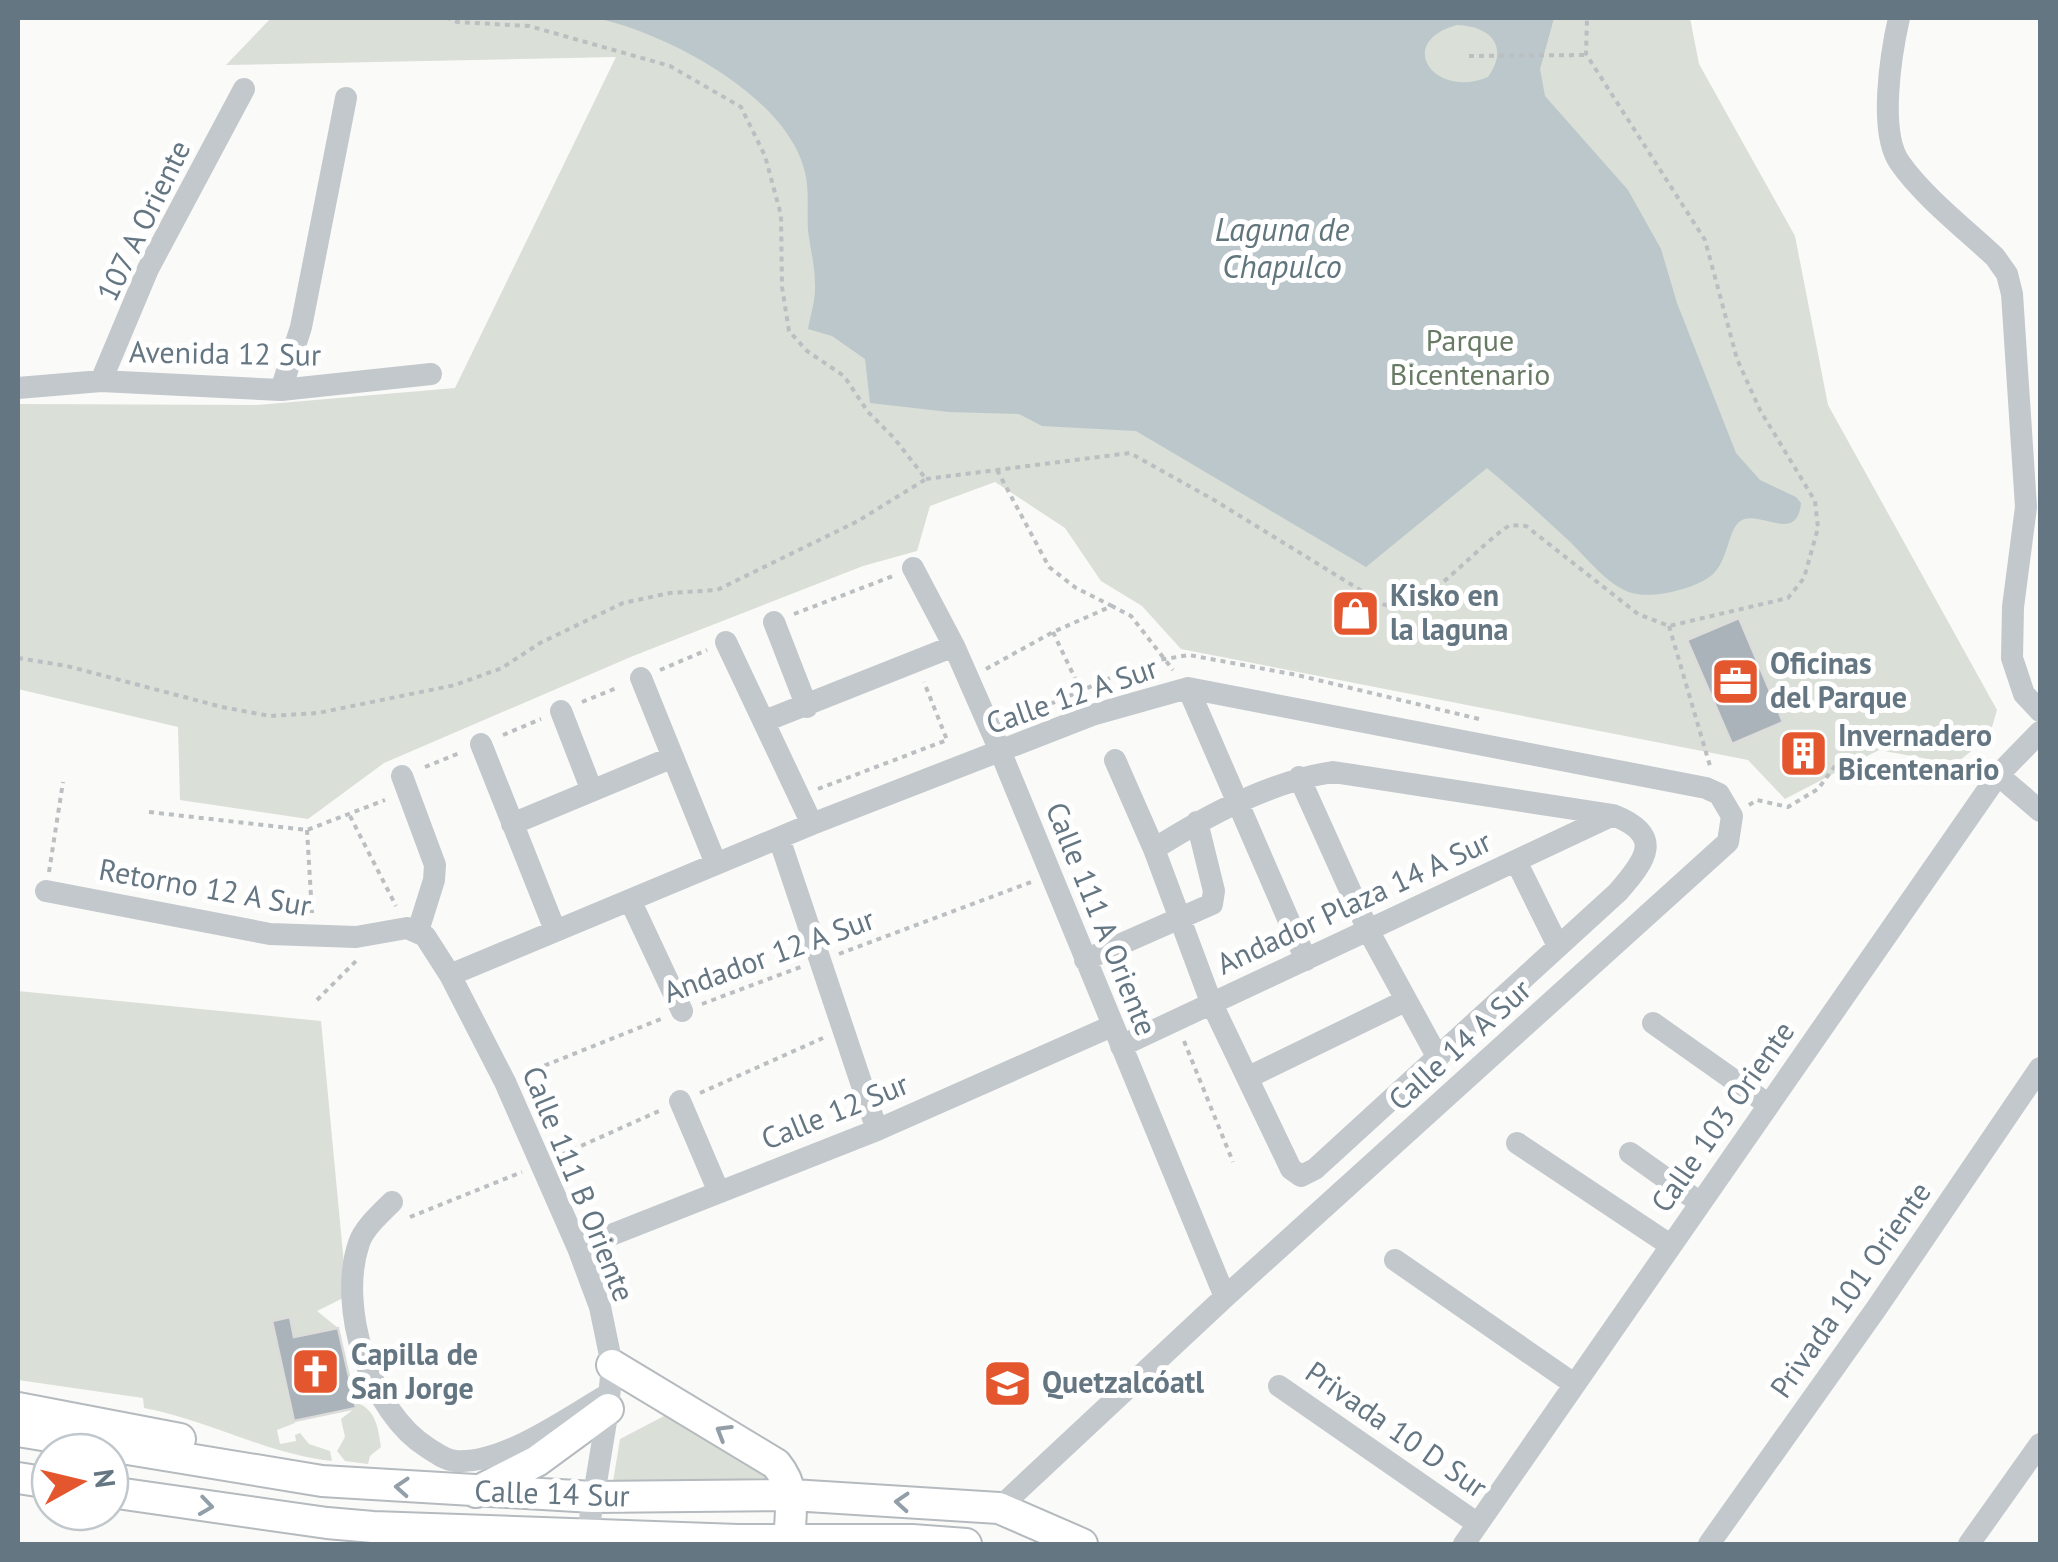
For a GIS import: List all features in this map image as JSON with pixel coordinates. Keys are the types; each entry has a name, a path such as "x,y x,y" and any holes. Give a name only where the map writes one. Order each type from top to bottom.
{"main road":[{"path":"475,1492 537,1460 610,1389 776,1464 792,1495 789,1540"},
{"path":"18,1408 200,1445 235,1467"},
{"name":"Calle 14 Sur","path":"18,1432 322,1481 592,1497 792,1495 999,1508 1082,1544"},
{"name":"Calle 14 Sur","path":"130,1496 331,1534 373,1527 588,1540 966,1544"}],"street":[{"path":"1899,18 1890,69 1889,114 1890,140 1898,162 1995,257 2007,274 2012,294 2026,507 2013,607 2012,658 2024,694 2040,711"},
{"name":"107 A Oriente","path":"102,381 148,269 244,89"},
{"path":"282,390 301,327 346,98"},
{"name":"Avenida 12 Sur","path":"18,388 102,381 282,390 430,374"},
{"name":"Calle 111 A Oriente","path":"913,568 954,646 1001,753 1224,1298"},
{"path":"774,622 807,706"},
{"path":"726,642 812,824"},
{"path":"765,721 954,646"},
{"path":"641,678 716,864"},
{"path":"1188,688 1306,960"},
{"name":"Calle 12 A Sur","path":"450,975 812,824 1092,716 1188,688 1706,788 1719,794"},
{"path":"560,711 592,791"},
{"name":"Calle 103 Oriente","path":"1464,1544 1998,775 2040,732"},
{"path":"481,744 556,930"},
{"path":"512,824 673,758"},
{"path":"1115,760 1154,849 1211,1002 1291,1169 1301,1176 1315,1170 1618,892 1644,856 1646,844 1634,823 1613,815 1342,772 1299,777 1197,822 1154,849"},
{"path":"1998,775 2040,811"},
{"path":"1299,777 1368,930 1438,1058"},
{"path":"405,784 436,873 412,930 425,936 450,975"},
{"path":"1719,794 1732,816"},
{"name":"Andador Plaza 14 A Sur","path":"1117,1036 1211,1002 1306,960 1613,815"},
{"name":"Calle 14 A Sur","path":"999,1508 1224,1298 1728,842 1732,816"},
{"path":"1085,960 1208,907 1213,901 1197,822"},
{"path":"779,838 876,1130"},
{"path":"1516,861 1558,946"},
{"name":"Retorno 12 A Sur","path":"46,891 270,934 356,937 412,930"},
{"path":"630,900 682,1011"},
{"name":"Calle 111 B Oriente","path":"450,975 505,1082 600,1306 610,1389 588,1540"},
{"path":"1249,1078 1405,1001"},
{"path":"1654,1023 1769,1104"},
{"name":"Calle 12 Sur","path":"578,1248 1117,1036"},
{"name":"Privada 101 Oriente","path":"1708,1544 1876,1309 2040,1068"},
{"path":"680,1101 718,1190"},
{"path":"1518,1143 1670,1245"},
{"path":"1630,1153 1699,1202"},
{"path":"392,1202 360,1238 352,1280 352,1306 375,1385 397,1420 420,1444 452,1461 493,1455 517,1446 610,1389"},
{"path":"1395,1260 1574,1384"},
{"name":"Privada 10 D Sur","path":"1278,1386 1478,1524"},
{"path":"1969,1544 2040,1444"},
{"path":"373,1527 408,1544"}],"path":[{"path":"448,18 457,22 528,26 670,66 741,107 765,156 781,215 782,287 789,331 807,351 844,376 868,412 926,479"},
{"path":"18,658 67,666 270,716 318,712 455,685 502,668 583,620 623,603 670,593 717,590 858,521 926,479 1130,453 1383,604 1398,608 1434,588 1510,525 1526,526 1638,614 1670,626 1788,598 1804,578 1814,544 1818,528 1815,501 1760,410 1737,359 1705,240 1586,54 1587,18"},
{"path":"1468,56 1586,54"},
{"path":"997,470 1049,567 1076,588 1132,616 1188,688"},
{"path":"968,676 1112,606"},
{"path":"1670,626 1719,794"},
{"path":"1053,632 1092,716"},
{"path":"800,796 947,740 916,662"},
{"path":"1732,816 1756,800 1788,806 1818,789 1838,762 1913,764 1998,775"},
{"path":"46,891 64,782"},
{"path":"149,812 307,830 349,814 405,784"},
{"path":"349,814 412,930"},
{"path":"307,830 314,938"},
{"name":"Andador 12 A Sur","path":"505,1082 682,1011 1050,876"},
{"path":"317,1000 359,958 356,937"},
{"path":"1186,1048 1233,1162"},
{"path":"360,1238 542,1164"}],"green space":[{"name":"Parque Bicentenario","path":"271,18 1690,18 1699,64 1795,236 1828,405 1997,710 1989,737 1955,764 1879,750 1785,799 1748,760 1181,649 1142,606 1101,581 1065,528 995,482 930,506 917,551 863,566 633,656 384,763 308,819 180,800 178,727 18,689 18,404 257,405 455,388 616,57 226,65"},
{"path":"18,991 321,1021 347,1296 317,1311 338,1328 294,1337 291,1324 275,1332 295,1423 277,1430 280,1444 296,1441 295,1435 300,1433 309,1444 330,1451 332,1461 284,1451 144,1408 143,1398 18,1380"},
{"path":"355,1402 372,1414 379,1433 381,1447 370,1456 368,1464 345,1461 337,1451 345,1437 341,1419 355,1408"},
{"path":"666,1415 780,1482 613,1482 620,1439"}],"water":[{"name":"Laguna de Chapulco","path":"596,18 1554,18 1540,69 1545,96 1628,190 1661,249 1677,303 1736,453 1760,480 1796,497 1801,503 1798,516 1784,524 1756,519 1739,522 1712,575 1685,588 1641,595 1605,577 1487,468 1366,567 1136,431 1042,426 1019,414 949,412 870,403 865,359 832,336 808,329 815,277 806,177 796,148 752,96 722,74 690,54","holes":["1457,25 1487,34 1497,47 1488,77 1469,82 1438,75 1425,55 1428,44 1438,33"]}],"building":[{"name":"Oficinas del Parque","path":"1739,618 1783,722 1732,744 1687,640"},
{"name":"Invernadero Bicentenario","path":"1807,731 1823,765 1800,776 1784,742"},
{"name":"Capilla de San Jorge","path":"290,1317 294,1337 338,1328 356,1408 294,1421 272,1321"}],"place":[{"name":"Kisko en la laguna","path":"1355,613"},
{"name":"Oficinas del Parque","path":"1735,681"},
{"name":"Invernadero Bicentenario","path":"1803,753"},
{"name":"Capilla de San Jorge","path":"316,1372"},
{"name":"Quetzalcóatl","path":"1007,1383"}]}
